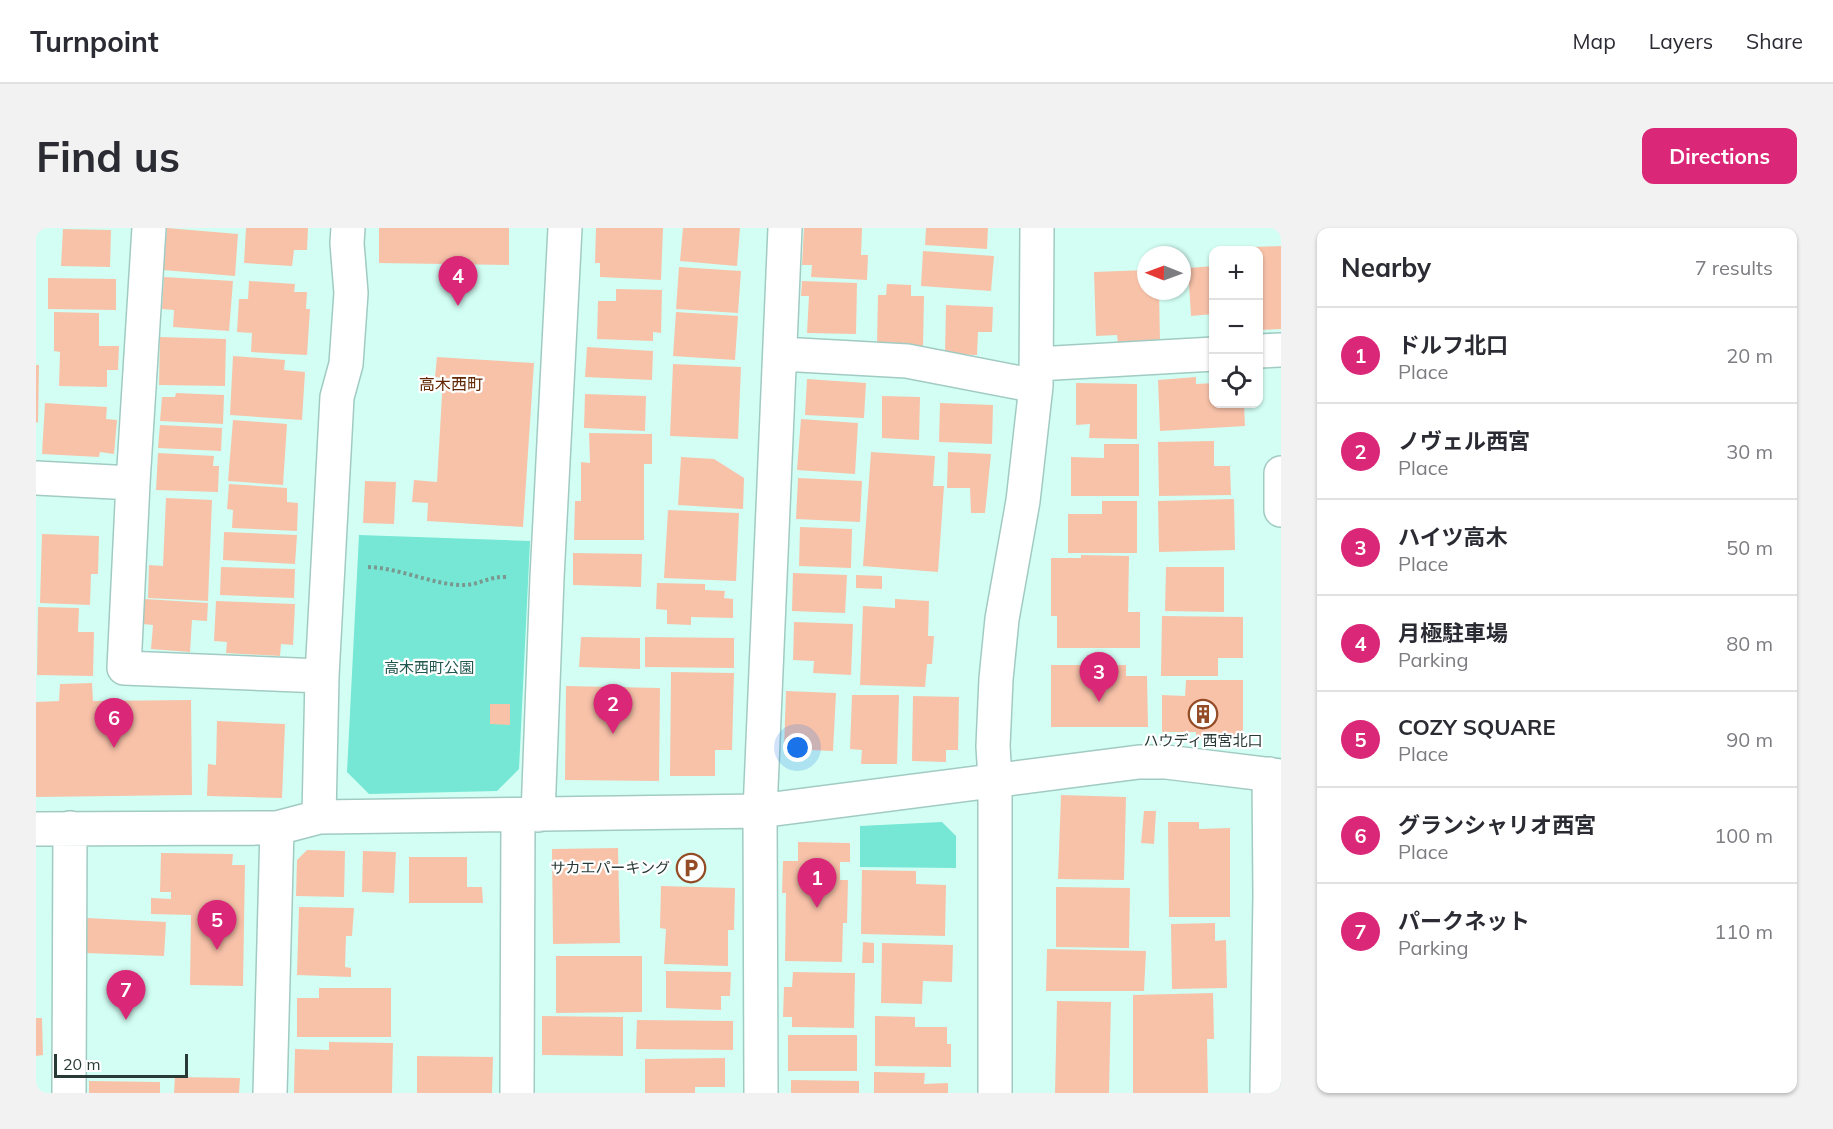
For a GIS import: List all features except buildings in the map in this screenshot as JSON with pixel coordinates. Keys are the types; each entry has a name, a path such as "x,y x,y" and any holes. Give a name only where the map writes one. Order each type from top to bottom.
{"street":[{"path":"149,228 124,669 322,676"},
{"path":"319,817 322,676 337,397 346,364 351,293 348,228"},
{"path":"517,1093 528,815 547,578 565,228"},
{"path":"761,1093 760,811 785,228"},
{"path":"995,1093 996,779 993,746 996,679 1002,619 1023,501 1036,375 1037,228"},
{"path":"1263,351 1281,350"},
{"path":"781,354 908,361 1036,375 1209,355"},
{"path":"1281,473 1281,510"},
{"path":"36,478 134,483"},
{"path":"36,829 277,828 319,817 760,811 1139,762 1166,762 1275,775 1270,895 1267,1093"},
{"path":"69,1093 70,828"},
{"path":"270,1093 277,828"}],"path":[{"path":"328,567 385,568 443,582 467,585 495,576 547,578"}],"green space":[{"name":"高木西町公園","path":"359,535 530,541 519,769 497,791 369,794 347,772"},
{"path":"942,822 956,836 956,868 860,867 860,826"}],"place":[{"name":"月極駐車場","path":"458,306"},
{"name":"ハイツ高木","path":"1099,702"},
{"name":"ハウディ西宮北口","path":"1203,714"},
{"name":"ノヴェル西宮","path":"613,734"},
{"name":"グランシャリオ西宮","path":"114,748"},
{"name":"サカエパーキング","path":"691,868"},
{"name":"ドルフ北口","path":"817,908"},
{"name":"COZY SQUARE","path":"217,950"},
{"name":"パークネット","path":"126,1020"}],"district":[{"name":"高木西町","path":"451,384"}]}
